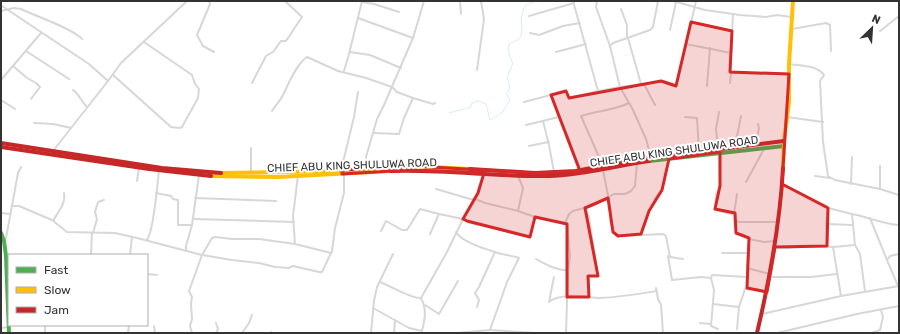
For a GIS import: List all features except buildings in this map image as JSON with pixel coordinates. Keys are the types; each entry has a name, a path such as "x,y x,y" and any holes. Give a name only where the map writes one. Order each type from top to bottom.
{"street":[{"path":"53,151 121,63 187,1"},
{"path":"209,1 210,4 197,35 202,46 214,52"},
{"path":"252,83 266,56 273,52 281,41 286,41 302,17 285,1"},
{"path":"291,6 294,1"},
{"path":"365,169 379,113 392,88 413,38 424,1"},
{"path":"460,1 461,14"},
{"path":"477,70 483,21 481,1"},
{"path":"597,1 596,7 610,46 620,87 646,139 649,150 649,158"},
{"path":"610,46 613,43 651,29 658,1"},
{"path":"673,1 713,12 766,17 777,15 791,16"},
{"path":"524,102 566,91 569,98 620,87 664,81 673,84 676,83 696,1"},
{"path":"757,333 776,247 779,222 787,117 790,29 793,1"},
{"path":"344,72 362,2 374,4 399,12"},
{"path":"529,16 574,2 598,91"},
{"path":"670,30 676,2"},
{"path":"1,5 89,64 108,81"},
{"path":"1,5 1,11 14,8 21,9 79,35 82,39"},
{"path":"622,9 627,25 628,38 642,84 655,105"},
{"path":"730,83 733,14"},
{"path":"880,31 899,16"},
{"path":"358,18 413,38"},
{"path":"691,22 732,31"},
{"path":"530,33 539,35 563,26 580,23"},
{"path":"790,29 826,23 829,24 831,50"},
{"path":"1,80 41,33"},
{"path":"608,40 613,43"},
{"path":"113,74 171,127 182,127 198,98 199,89 195,84 192,75 144,42"},
{"path":"556,52 586,44"},
{"path":"686,44 731,53"},
{"path":"707,86 710,48"},
{"path":"26,51 68,79"},
{"path":"350,52 370,55 400,68"},
{"path":"272,111 283,96 290,79 306,58 344,72 366,78 413,98 433,104 435,103"},
{"path":"789,64 823,72 824,75 820,81 823,142 827,173 830,178"},
{"path":"13,66 27,78 40,86 31,100"},
{"path":"731,73 789,74"},
{"path":"73,90 87,108"},
{"path":"13,201 19,206 53,220 66,232 115,233 202,255 259,263 274,267 290,268 293,266 322,272 331,253 335,228 344,193 343,162 358,101 358,92"},
{"path":"551,95 580,170"},
{"path":"373,133 399,134 413,98"},
{"path":"1,100 15,109"},
{"path":"629,103 623,106 581,116 603,168 612,210 610,221 613,232 618,236 665,234 670,257 683,259"},
{"path":"718,112 716,129 719,150 720,186 716,194 715,208 716,210 734,214"},
{"path":"735,146 741,116"},
{"path":"526,125 559,117"},
{"path":"684,117 697,118 699,151"},
{"path":"787,117 823,122"},
{"path":"543,121 549,142 554,172"},
{"path":"34,123 53,124 71,128"},
{"path":"756,144 758,124"},
{"path":"529,146 549,142"},
{"path":"1,143 98,160 200,172 242,175 251,173 343,173 365,169 413,166 497,172 554,172 603,168 649,158 670,157 699,151 719,150 735,146 784,144"},
{"name":"CHIEF ABU KING SHULUWA ROAD","path":"1,147 98,160 159,171 199,175 298,175 409,170 484,173 497,172 518,176 572,174 719,150 765,147 784,144"},
{"path":"746,182 765,147"},
{"path":"251,148 251,173"},
{"path":"641,234 648,211 662,190 670,157"},
{"path":"851,184 852,157"},
{"path":"566,333 568,270 570,256 566,222 570,213 576,210 595,205 616,194 625,194 634,188 637,163"},
{"path":"880,166 880,189"},
{"path":"4,241 6,238 18,172 22,167"},
{"path":"137,181 139,168"},
{"path":"147,240 150,236 154,215 159,171"},
{"path":"421,298 475,199 484,173"},
{"path":"186,250 192,225 199,175"},
{"path":"295,244 294,222 298,175"},
{"path":"518,176 522,188 518,211"},
{"path":"815,176 880,189 899,195"},
{"path":"782,184 827,206 828,208 899,225"},
{"path":"436,189 536,217 566,222"},
{"path":"53,220 65,199 64,193"},
{"path":"156,193 171,196 173,199 178,200 178,225 192,225"},
{"path":"737,194 734,214 736,233 744,235 749,239 764,242 776,241"},
{"path":"195,198 276,201"},
{"path":"91,254 92,233 97,219 95,212 97,204 104,200"},
{"path":"12,206 19,206"},
{"path":"584,208 589,217 598,276 588,276 589,297"},
{"path":"827,246 826,224 828,208"},
{"path":"381,230 386,221 402,230 407,230 420,209 530,237 536,217"},
{"path":"2,214 10,214"},
{"path":"430,234 439,214"},
{"path":"852,214 855,245 860,254 865,291"},
{"path":"762,314 865,291 898,286 870,218"},
{"path":"193,219 294,222"},
{"path":"734,220 746,222 779,222"},
{"path":"826,224 853,224"},
{"path":"456,232 466,240 495,252 519,258 507,282 490,330"},
{"path":"1,233 4,241 6,256 9,333"},
{"path":"130,254 132,237"},
{"path":"192,333 190,326 192,319 190,304 192,297 189,291 202,255 206,251 210,240 216,238 232,240 259,239 295,244 331,253"},
{"path":"737,329 739,306 743,292 746,288 746,268 749,239"},
{"path":"776,247 832,247 855,245"},
{"path":"182,249 186,246"},
{"path":"832,247 841,296"},
{"path":"477,307 479,300 475,293 495,252"},
{"path":"722,252 748,253"},
{"path":"371,333 373,308 377,287 393,254"},
{"path":"887,260 890,256 899,254"},
{"path":"668,256 672,280 701,277 711,278 712,275 746,277"},
{"path":"536,259 562,270 568,270"},
{"path":"746,268 770,275 811,277 836,274"},
{"path":"148,274 158,275"},
{"path":"554,277 549,302 555,297 624,296 657,289 658,299 661,306 663,333"},
{"path":"711,278 714,288 711,324"},
{"path":"424,304 439,314 458,281"},
{"path":"380,282 419,299 421,298"},
{"path":"746,288 767,292"},
{"path":"373,308 410,328 423,332 425,319 424,304 421,298"},
{"path":"713,304 739,306"},
{"path":"777,333 899,306"},
{"path":"871,333 880,332 883,317 881,309"},
{"path":"242,333 249,323 252,315"},
{"path":"394,333 395,320"},
{"path":"216,322 218,329 216,333"},
{"path":"700,323 711,324 711,326 718,329"},
{"path":"45,326 45,333 63,333"},
{"path":"154,326 154,333"},
{"path":"1,328 8,327"},
{"path":"456,333 490,330 502,332 537,333"}],"highlighted area":[{"path":"691,22 732,31 730,72 789,74 782,184 828,208 827,246 775,247 767,292 747,288 749,238 736,233 735,213 715,209 720,186 720,152 669,159 662,190 649,211 641,234 618,236 613,232 608,198 585,208 598,276 588,276 589,297 567,297 567,224 535,217 530,237 463,219 478,193 484,173 409,170 342,174 342,170 413,166 535,173 580,171 551,95 566,91 569,98 661,81 676,86"}],"waterway":[{"path":"449,113 471,107 471,104 478,101 486,104 490,120 502,113 510,100 506,94 510,86 507,78 513,63 509,54 509,44 519,39 521,36 521,19 524,7 537,1"}],"traffic: fast":[{"path":"649,161 784,146"},
{"path":"1,233 4,241 6,256 8,307"},
{"path":"9,326 9,333"}],"traffic: slow":[{"path":"783,168 784,141 789,102 789,64 793,1"},
{"path":"221,173 338,171 413,166 470,169"},
{"path":"211,176 278,177 391,171"}],"traffic: jam":[{"path":"470,169 535,173 576,171 627,161 784,141"},
{"path":"1,143 162,168 221,173"},
{"path":"1,147 149,169 211,176"},
{"path":"391,171 431,171 549,176 587,172 649,161"},
{"path":"757,333 774,251 780,210 783,168"}]}
